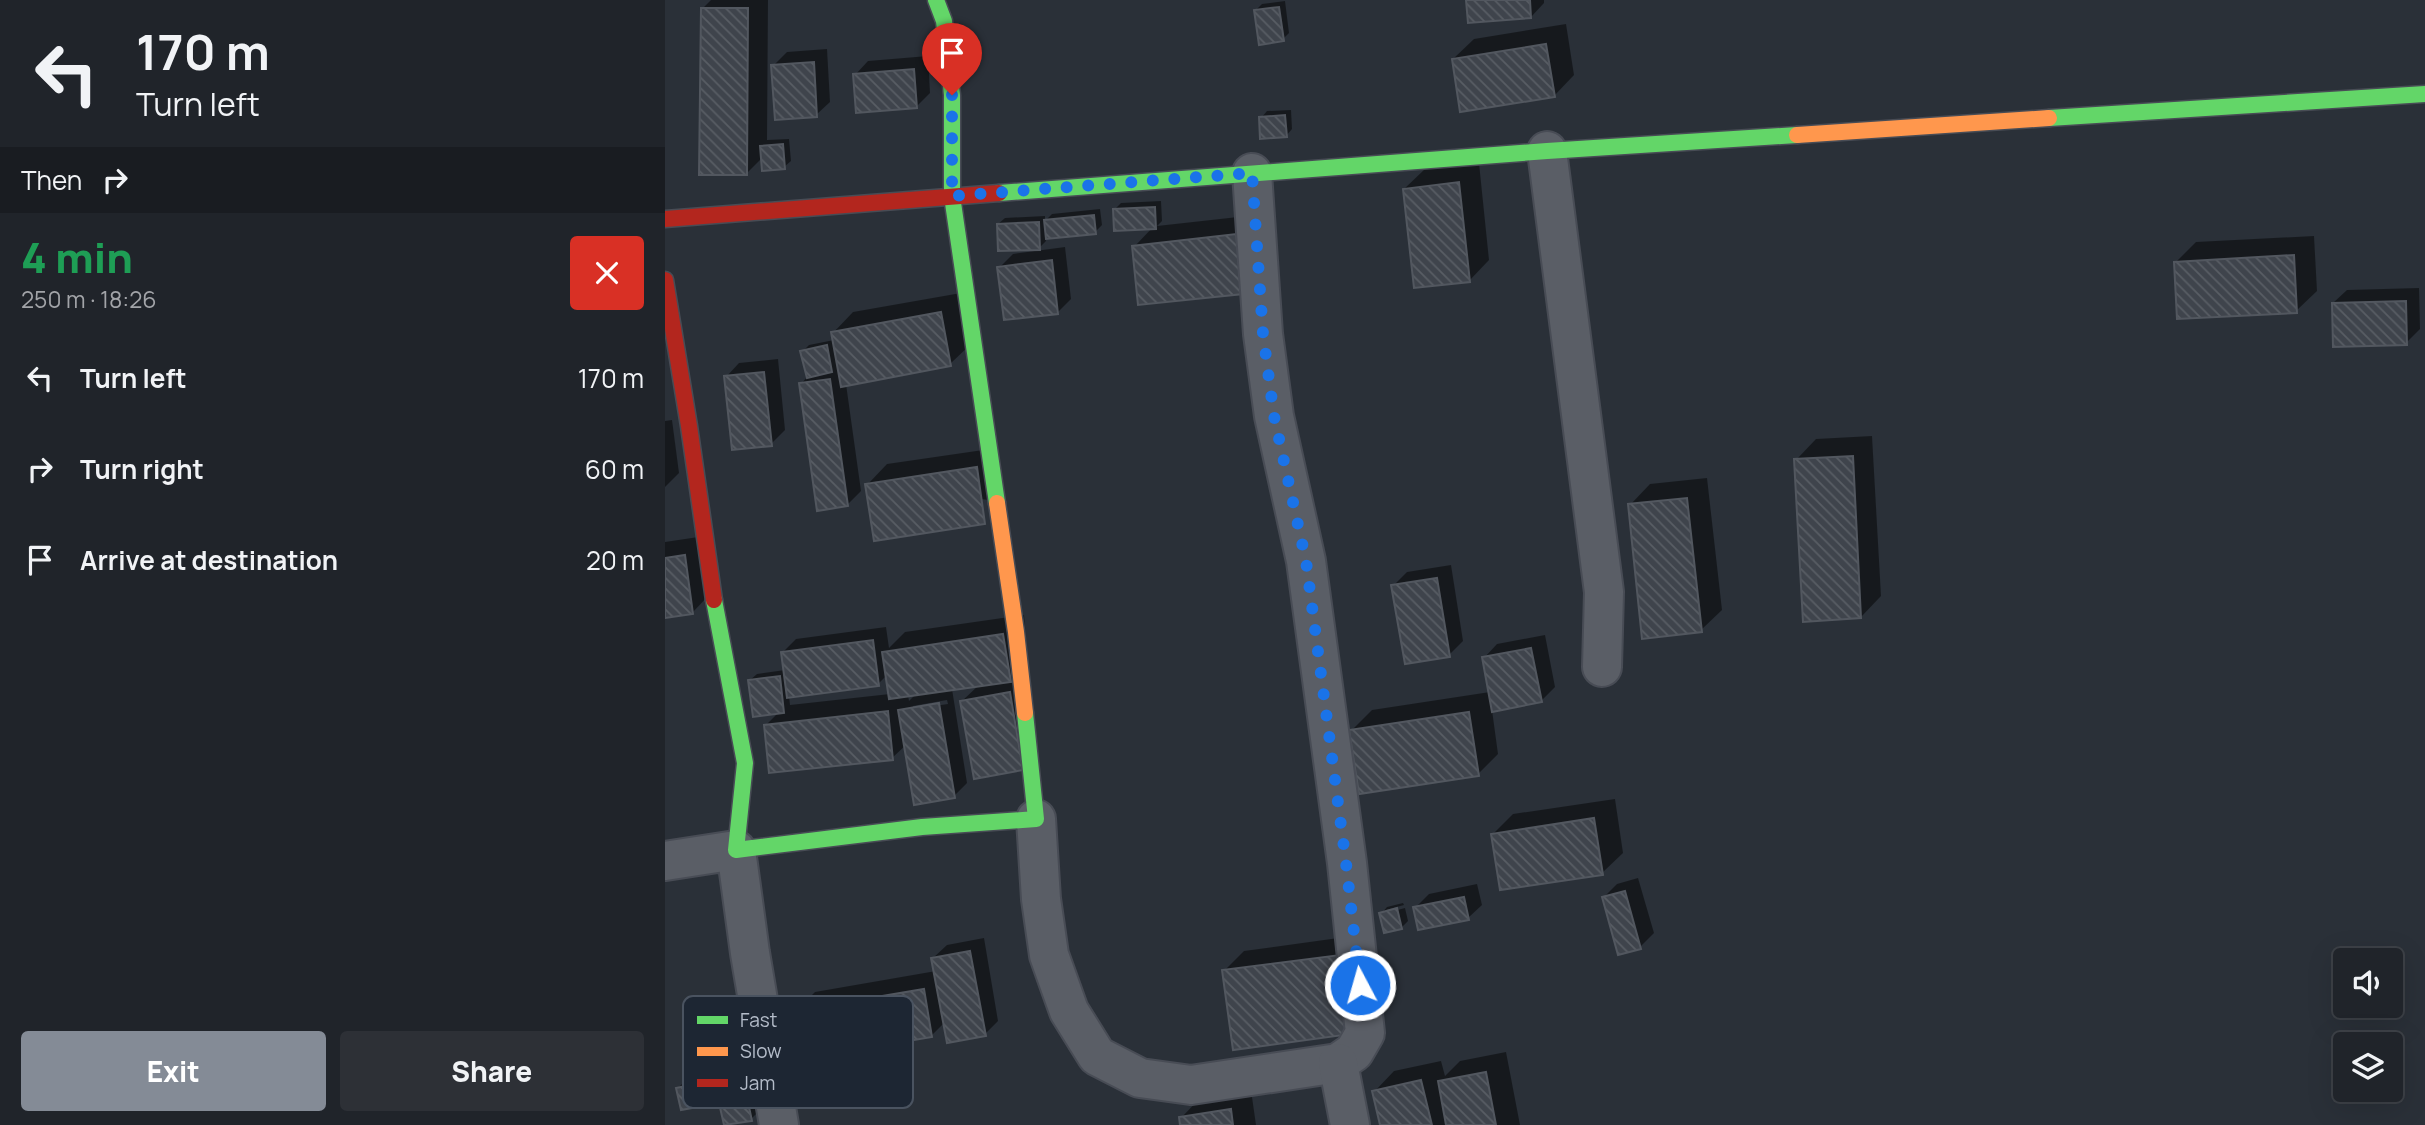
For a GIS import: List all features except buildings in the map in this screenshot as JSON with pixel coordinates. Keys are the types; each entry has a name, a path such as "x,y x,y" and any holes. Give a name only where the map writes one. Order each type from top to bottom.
{"street":[{"path":"936,0 944,21 952,95 952,196 1016,632 1036,819 1041,899 1049,955 1069,1011 1097,1056 1140,1078 1191,1085 1338,1063 1354,1052 1366,1033 1306,561 1274,416 1265,347 1252,173"},
{"path":"665,219 1547,151 2425,94"},
{"path":"1547,151 1604,592 1602,667"},
{"path":"665,280 713,597 745,763 736,850 757,996"},
{"path":"665,862 736,850 922,827 1036,819"},
{"path":"1338,1063 1350,1125"}],"traffic: fast":[{"path":"936,0 944,21 952,95 952,196 997,503"},
{"path":"2049,118 2425,94"},
{"path":"999,193 1547,151 1797,135"},
{"path":"714,600 745,763 736,850 922,827 1036,819 1025,713"}],"traffic: slow":[{"path":"1797,135 2049,118"},
{"path":"997,503 1025,713"}],"traffic: jam":[{"path":"665,219 999,193"},
{"path":"665,280 714,600"}],"route":[{"path":"952,95 952,196 1252,173 1263,334 1274,416 1306,561 1360,985"}]}
